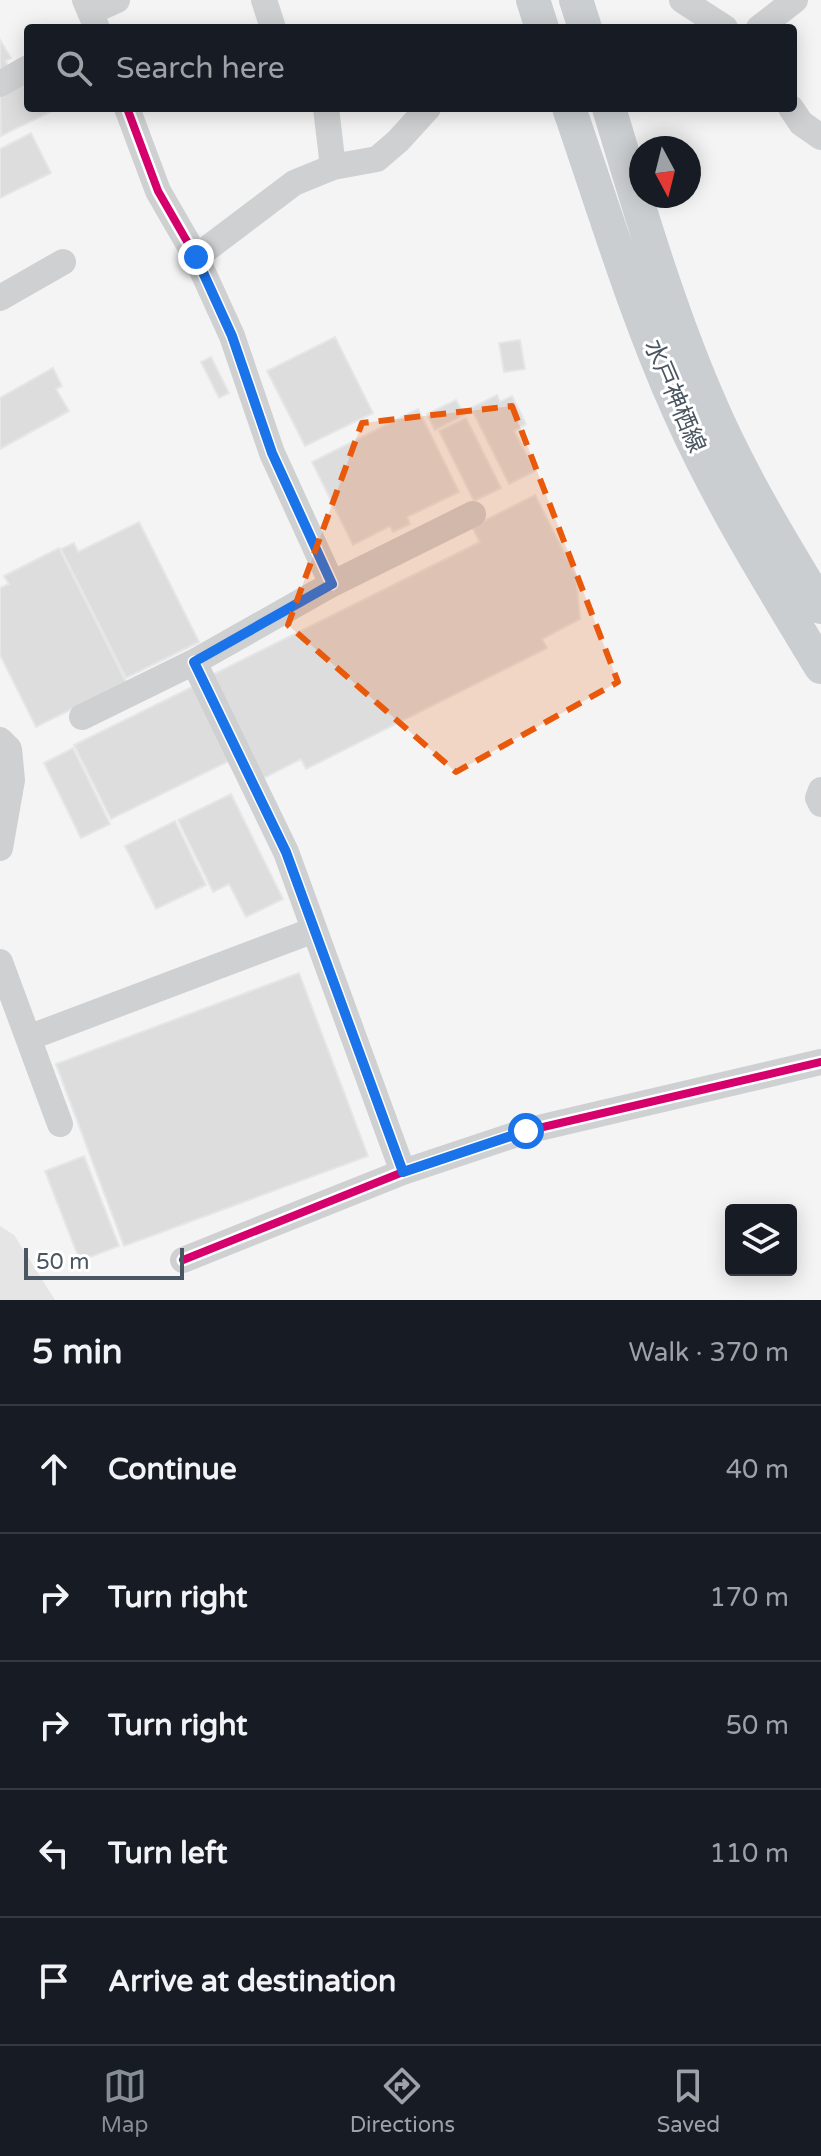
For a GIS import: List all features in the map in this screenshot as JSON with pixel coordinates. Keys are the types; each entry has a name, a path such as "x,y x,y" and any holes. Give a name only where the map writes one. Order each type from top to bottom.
{"main road":[{"path":"533,0 541,24"},
{"path":"576,0 584,24"},
{"name":"水戸神栖線","path":"570,112 678,410 720,497 821,667"},
{"name":"水戸神栖線","path":"610,112 651,248 705,395 764,513 821,607"}],"street":[{"path":"90,13 117,0"},
{"path":"264,0 272,24"},
{"path":"682,0 719,24"},
{"path":"764,24 795,0"},
{"path":"0,84 24,70"},
{"path":"128,112 158,191 196,257 232,336 272,453 332,584"},
{"path":"326,112 333,167"},
{"path":"196,257 294,183 333,167 377,159 424,112"},
{"path":"794,112 801,123 821,137"},
{"path":"0,298 63,262"},
{"path":"82,717 194,662 332,584 473,514"},
{"path":"194,662 286,852 403,1172"},
{"path":"0,740 9,749 12,780 0,848"},
{"path":"821,790 818,798 821,804"},
{"path":"28,1038 314,930"},
{"path":"0,962 60,1124"},
{"path":"183,1260 403,1172 526,1131 821,1062"}],"highlighted area":[{"path":"512,406 618,682 456,772 288,625 362,423"}],"shaded area":[{"path":"0,1226 14,1235 55,1300 0,1300"}],"building":[{"path":"0,40 11,58 6,61 8,67 0,71"},
{"path":"24,81 24,112 50,112 1,136 0,92"},
{"path":"31,133 51,173 0,198 0,149"},
{"path":"335,337 373,413 305,446 267,371"},
{"path":"520,340 525,369 504,372 499,343"},
{"path":"211,357 229,393 219,398 201,362"},
{"path":"53,368 62,386 56,389 69,411 0,449 0,398"},
{"path":"497,395 500,402 512,396 526,424 514,431 535,471 509,484 471,408"},
{"path":"456,400 464,415 435,430 427,414"},
{"path":"418,409 459,492 407,517 410,524 393,532 390,526 353,545 312,462"},
{"path":"466,418 501,488 474,501 439,431"},
{"path":"535,495 576,576 580,619 542,639 547,648 306,769 301,759 262,779 210,676 480,542 472,527"},
{"path":"139,522 199,642 126,678 61,549 74,543 78,552"},
{"path":"59,548 126,682 36,727 0,655 0,588 9,584 4,576"},
{"path":"196,685 233,759 111,819 74,745"},
{"path":"73,748 110,824 81,838 44,763"},
{"path":"231,794 283,899 246,917 229,884 213,892 178,820"},
{"path":"175,821 206,885 156,909 125,846"},
{"path":"299,973 368,1156 124,1246 56,1064"},
{"path":"84,1156 119,1246 80,1261 45,1171"}],"cycle path":[{"path":"128,112 158,191 196,257 232,336 272,453 332,584"},
{"path":"194,662 286,852 403,1172"},
{"path":"183,1260 403,1172 526,1131 821,1062"}],"route":[{"path":"196,257 232,336 272,453 332,584 194,662 286,852 403,1172 526,1131"}]}
